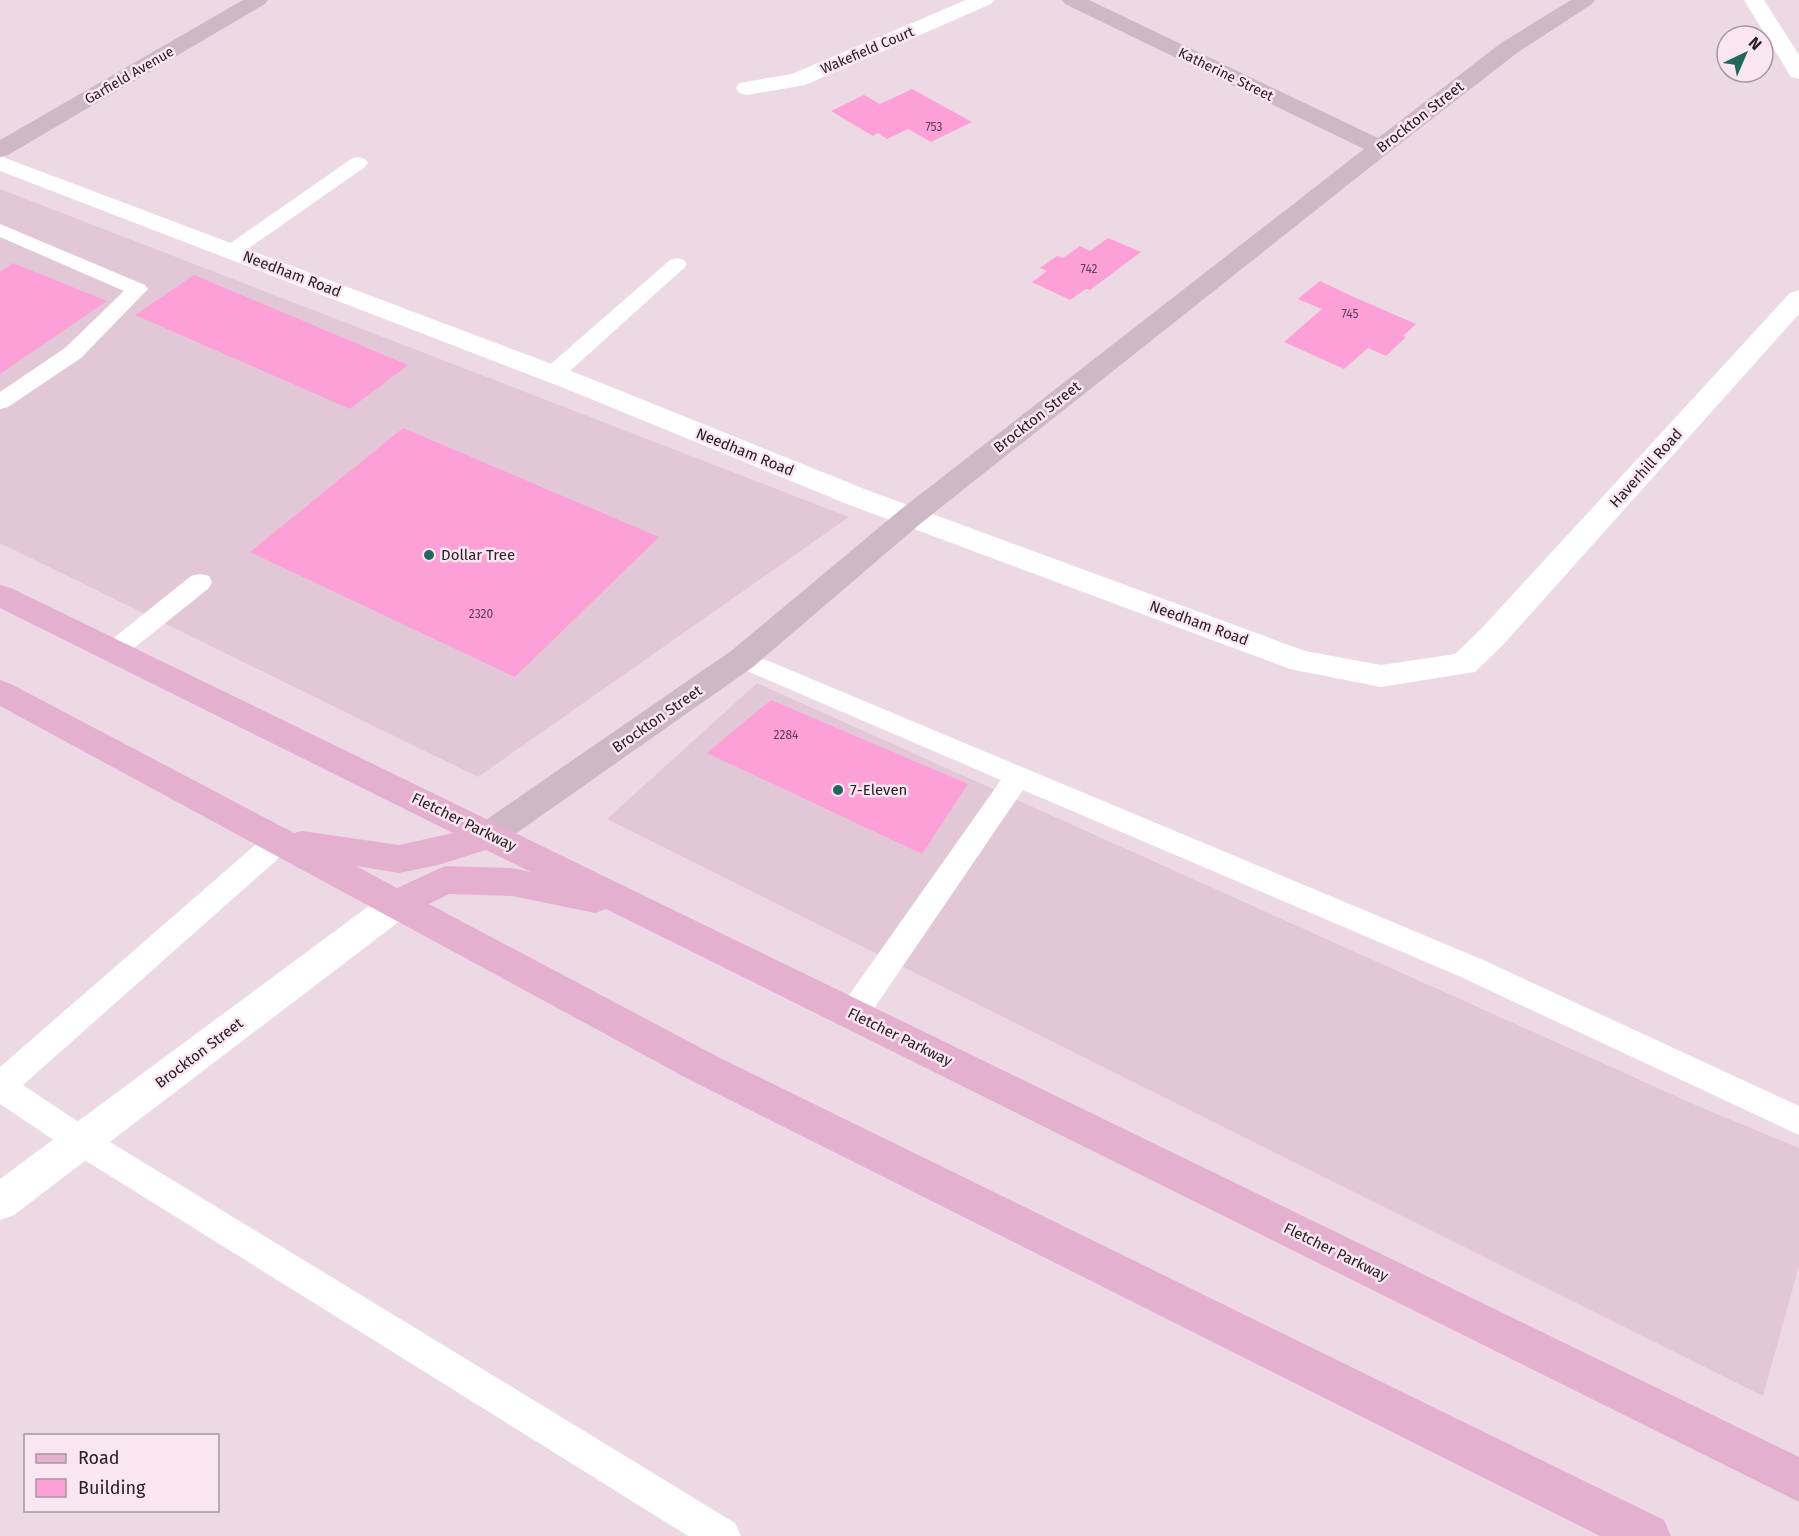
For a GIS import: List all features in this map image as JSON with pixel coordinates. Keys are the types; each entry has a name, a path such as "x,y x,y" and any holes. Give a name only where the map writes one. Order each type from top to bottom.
{"main road":[{"name":"Fletcher Parkway","path":"0,595 1799,1480"},
{"path":"0,692 705,1069 1648,1536"},
{"path":"279,841 399,858 438,852 489,834"},
{"path":"397,904 445,880 512,882 638,907"}],"street":[{"name":"Garfield Avenue","path":"0,150 258,0"},
{"name":"Wakefield Court","path":"747,88 797,80 984,0"},
{"name":"Katherine Street","path":"1072,0 1380,148"},
{"name":"Brockton Street","path":"489,834 742,659 910,517 1380,148 1509,48 1583,0"},
{"path":"1754,0 1799,72"},
{"name":"Needham Road","path":"0,163 553,374 910,517 1301,661 1381,676 1464,664 1492,638"},
{"name":"Haverhill Road","path":"1492,638 1799,298"},
{"name":"Brockton Street","path":"0,1202 397,904"}],"lane":[{"path":"232,250 358,163"},
{"path":"0,230 138,289 73,353 0,402"},
{"path":"553,374 677,264"},
{"path":"114,651 200,582"},
{"path":"742,659 1471,968 1799,1121"},
{"path":"853,1014 1018,777"},
{"path":"279,841 0,1086 81,1141 722,1536"}],"shaded area":[{"path":"0,189 849,517 478,777 0,543"},
{"path":"757,683 1700,1107 1799,1148 1799,1266 1763,1396 607,819"}],"building":[{"path":"912,89 972,122 931,142 908,129 887,139 878,133 873,136 831,111 864,95 880,104"},
{"path":"1108,238 1141,252 1090,290 1086,289 1070,300 1032,282 1047,271 1040,268 1057,256 1063,258 1080,246 1090,251"},
{"path":"13,263 107,301 0,374 0,272"},
{"path":"194,275 408,365 350,409 135,315"},
{"path":"1320,281 1416,324 1386,356 1368,348 1344,369 1284,342 1322,309 1298,299"},
{"path":"403,428 659,537 515,677 250,552"},
{"path":"771,700 968,784 922,854 707,753"}],"place":[{"name":"Dollar Tree","path":"429,555"},
{"name":"7-Eleven","path":"838,790"}]}
